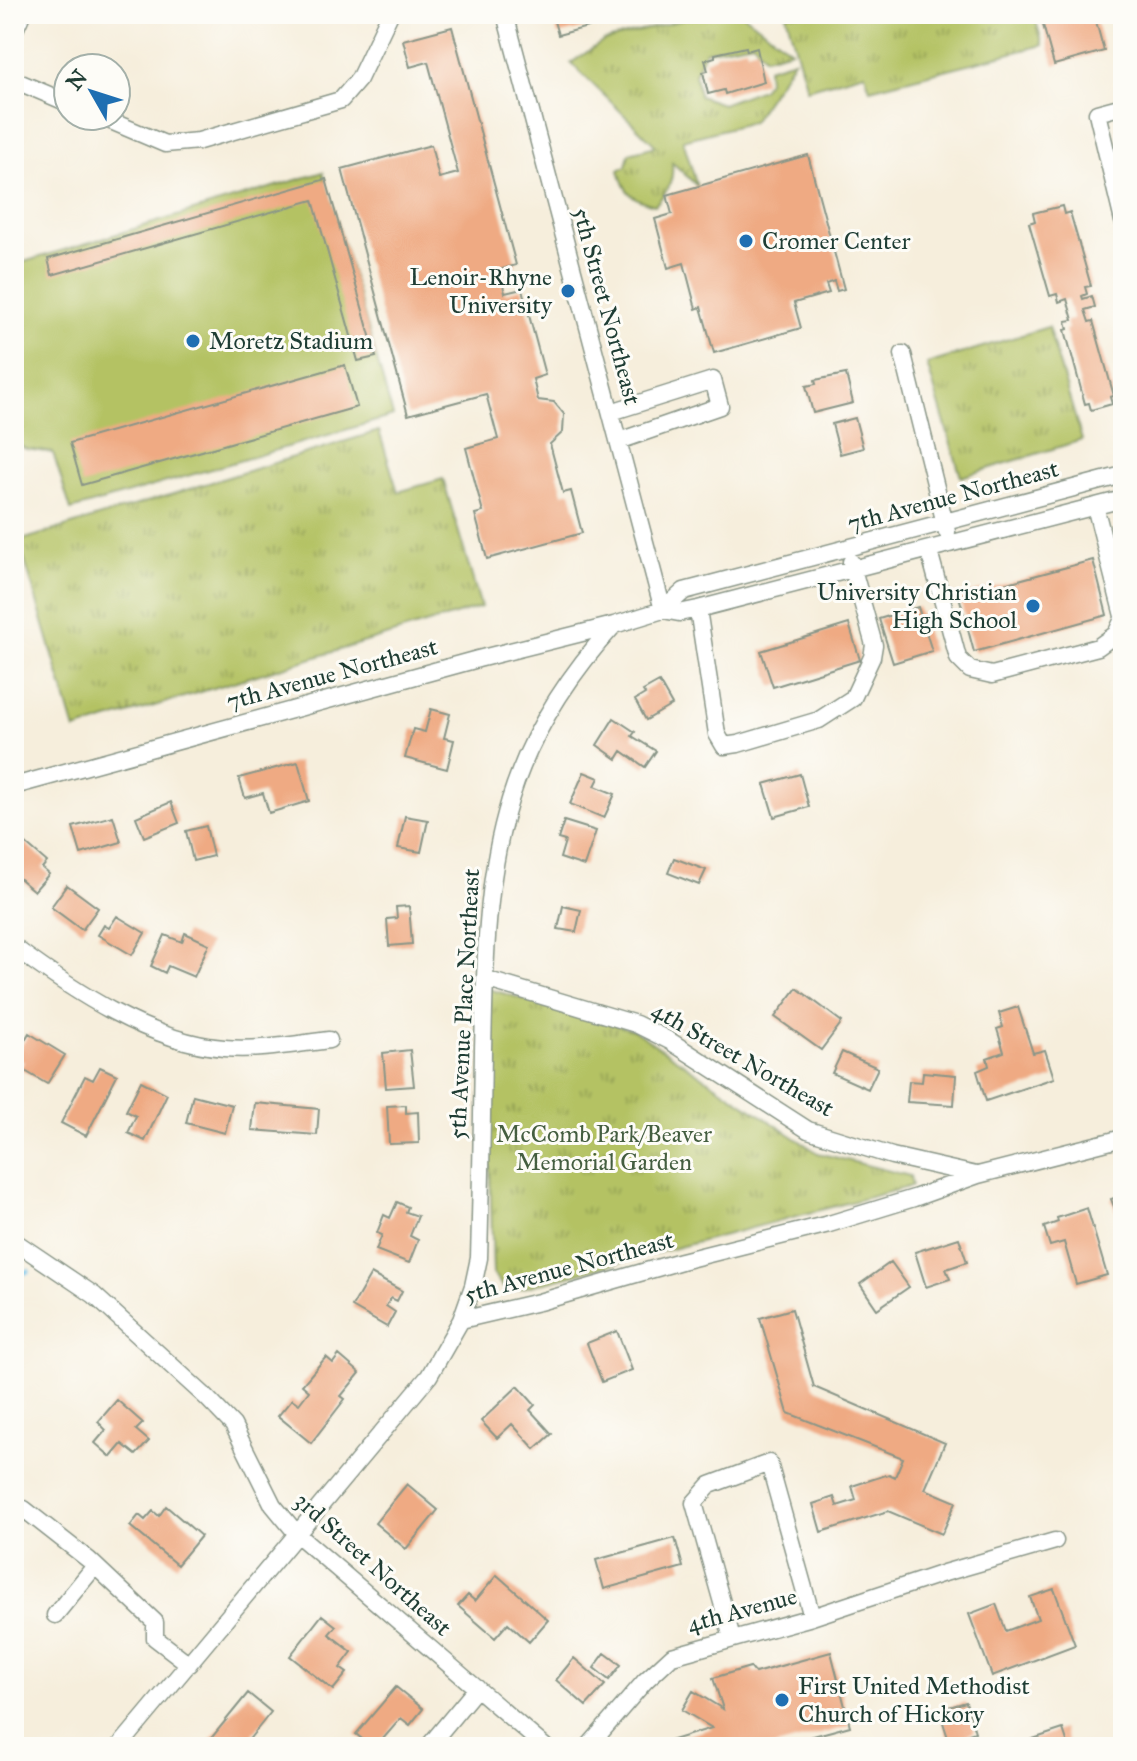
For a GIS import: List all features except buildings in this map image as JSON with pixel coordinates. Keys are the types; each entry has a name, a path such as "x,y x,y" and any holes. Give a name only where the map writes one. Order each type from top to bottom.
{"street":[{"path":"14,32 22,14"},
{"path":"132,131 159,143 175,145 199,141 341,100 359,79 390,14"},
{"name":"5th Street Northeast","path":"505,14 663,610"},
{"path":"14,80 52,96"},
{"path":"1123,106 1097,113 1123,221"},
{"path":"903,354 951,545"},
{"path":"611,412 713,380 720,406 619,441"},
{"name":"7th Avenue Northeast","path":"14,786 478,659 614,625 663,610 684,591 1123,475"},
{"name":"7th Avenue Northeast","path":"663,610 679,613 698,609 1123,499"},
{"path":"929,551 958,658 970,670 992,675 1098,647 1116,634 1123,617 1095,506"},
{"path":"698,609 717,734 724,746 819,720 853,698 872,657 874,645 849,549"},
{"name":"5th Avenue Place Northeast","path":"461,1320 479,1258 485,979 494,862 517,780 556,698 586,656 614,625"},
{"path":"14,947 75,989 144,1027 170,1037 223,1048 251,1049 329,1040"},
{"name":"4th Street Northeast","path":"485,979 636,1024 670,1041 808,1130 892,1156 978,1175"},
{"name":"5th Avenue Northeast","path":"119,1747 429,1376 461,1320 829,1224 978,1175 1123,1138"},
{"name":"3rd Street Northeast","path":"14,1241 94,1295 206,1397 233,1425 273,1505 297,1534 545,1747"},
{"path":"732,1638 694,1503 710,1485 769,1463 812,1617"},
{"path":"14,1517 24,1509 95,1566 155,1622 155,1638 189,1664"},
{"name":"4th Avenue","path":"588,1747 661,1664 683,1652 812,1617 944,1573 1055,1541"},
{"path":"55,1615 95,1566"},
{"path":"428,1747 477,1688"}],"green space":[{"path":"703,14 743,14 791,50 765,57 753,42 705,51 695,74 699,96 722,104 762,89 768,81 767,68 794,60 752,122 683,140 697,186 672,162 667,190 655,205 647,203 627,190 619,170 626,166 629,153 656,146 571,63 604,41"},
{"path":"786,14 1034,14 1043,45 870,89 865,73 807,89"},
{"name":"Moretz Stadium","path":"323,172 393,416 71,510 53,453 26,449 14,443 14,265"},
{"path":"1048,327 1082,440 961,477 927,364"},
{"path":"379,431 398,492 443,479 481,607 75,730 19,541"},
{"name":"McComb Park/Beaver Memorial Garden","path":"485,988 633,1030 818,1153 910,1176 912,1186 507,1292 493,1274"}],"waterway":[{"path":"14,1277 28,1271"}],"place":[{"name":"Cromer Center","path":"746,241"},
{"name":"Lenoir-Rhyne University","path":"568,291"},
{"name":"Moretz Stadium","path":"193,341"},
{"name":"University Christian High School","path":"1033,606"},
{"name":"First United Methodist Church of Hickory","path":"782,1700"}]}
